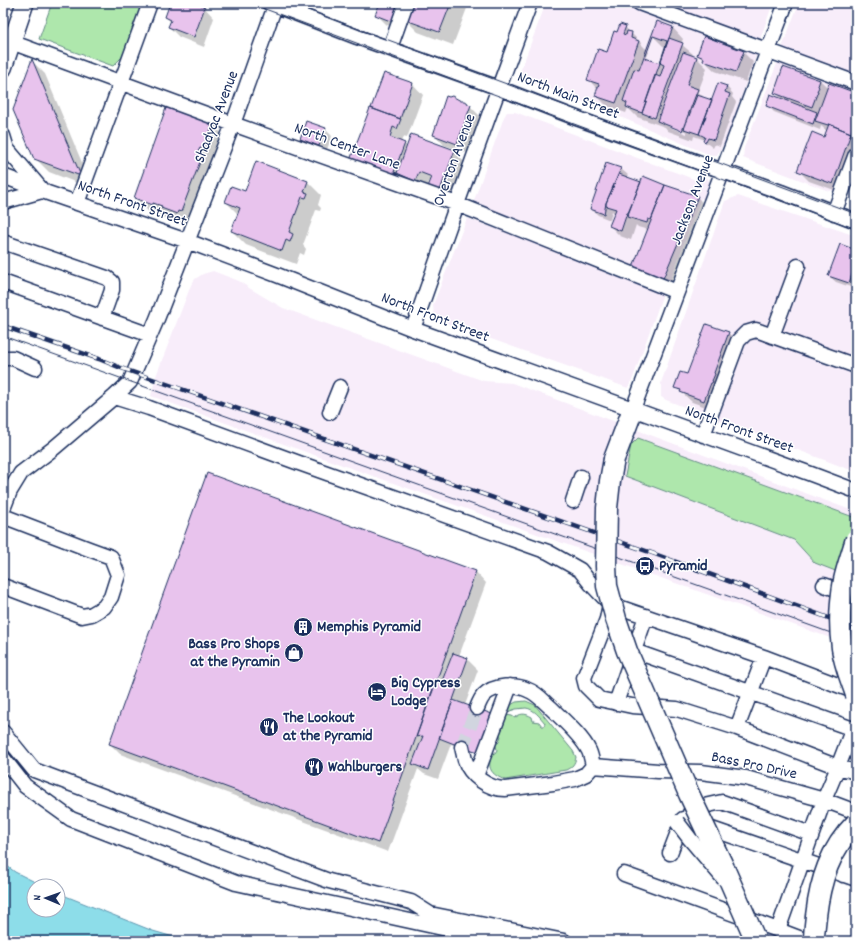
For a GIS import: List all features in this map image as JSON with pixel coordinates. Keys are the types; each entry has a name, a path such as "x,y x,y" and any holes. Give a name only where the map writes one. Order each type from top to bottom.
{"highway":[{"path":"633,409 614,459 610,480 606,540 607,586 627,651 689,794 756,941"},
{"path":"856,539 844,580 840,629 842,648 856,696"},
{"path":"814,941 817,903 826,869 842,840 856,823"}],"main road":[{"path":"3,68 7,41 25,3"}],"street":[{"path":"77,203 150,3"},
{"path":"390,48 406,3"},
{"name":"Overton Avenue","path":"413,329 530,3"},
{"path":"639,3 856,83"},
{"name":"Jackson Avenue","path":"633,409 786,3"},
{"name":"North Main Street","path":"274,4 357,37 499,88 856,221"},
{"name":"Shadyac Avenue","path":"3,509 10,491 21,473 54,448 130,382 233,124 274,4"},
{"name":"North Center Lane","path":"7,41 457,204 677,292"},
{"path":"3,136 7,149 42,191 3,202"},
{"path":"834,213 856,154"},
{"name":"North Front Street","path":"3,176 187,241 413,329 856,491"},
{"path":"3,242 106,278 112,282 112,290 102,318"},
{"path":"772,336 798,266"},
{"path":"3,282 150,335"},
{"path":"703,435 738,341 746,333 756,330 856,366"},
{"path":"3,358 13,358 35,368"},
{"path":"330,412 340,387"},
{"path":"114,397 548,552 580,570 610,604 764,657 856,692"},
{"path":"573,501 581,477"},
{"path":"3,516 89,550 111,557 118,575 111,597 104,608 92,614 82,616 3,586"},
{"path":"824,585 856,596"},
{"path":"610,604 607,619 584,678 586,686 599,699 632,706 677,709 737,728 838,767 856,772"},
{"path":"616,703 646,616"},
{"path":"634,651 854,729 811,834 778,930"},
{"path":"737,728 764,657"},
{"path":"476,776 510,686"},
{"path":"462,747 465,760 470,769 476,776 489,786 497,789 553,783 574,779 586,774 593,766 589,751 585,744 567,724 530,690 522,687 510,686 493,690 485,694 477,708"},
{"path":"3,732 34,770 329,881 411,902 430,914 564,941"},
{"path":"3,758 25,786 71,819 236,883 502,941"},
{"name":"Bass Pro Drive","path":"593,766 658,772 701,772 746,778 824,800 856,812"},
{"path":"670,853 680,820 704,806 722,802 811,834"},
{"path":"680,820 690,840 734,891"},
{"path":"680,820 850,877 852,850 856,852"},
{"path":"624,874 806,941"}],"shaded area":[{"path":"546,3 621,3 757,53 725,142 717,155 710,155 599,108 536,84 521,76 520,72"},
{"path":"655,3 773,3 759,42"},
{"path":"799,3 856,3 856,79 781,50"},
{"path":"778,61 856,90 856,138 836,190 829,191 743,158 744,148"},
{"path":"507,112 515,112 696,180 699,175 707,177 710,183 704,200 701,198 669,284 472,206"},
{"path":"738,196 856,236 856,472 661,397 661,383 725,201"},
{"path":"467,218 664,291 633,378 628,388 438,320 434,316 433,305"},
{"path":"213,271 239,281 283,308 484,381 512,383 856,512 856,647 151,396 156,376 191,285 195,279 203,274"}],"green space":[{"path":"52,3 145,3 128,51 113,66 39,39"},
{"path":"638,438 856,518 856,579 815,563 794,540 625,476 631,445"},
{"path":"526,701 535,705 573,751 576,757 572,766 566,770 505,780 493,773 490,763 492,753 495,753 497,750 496,746 494,746 494,742 499,742 501,736 497,735 509,706 516,702","holes":["516,709 529,709 541,718 545,723 544,726 542,726 539,722 533,721 532,717 527,715 521,714 515,718 506,715 507,712"]}],"water":[{"path":"3,863 15,872 27,878 26,918 66,918 66,896 153,931 187,941 3,941"}],"building":[{"path":"170,3 195,3 205,7 194,37 168,27 171,20 165,17"},
{"path":"380,3 399,3 393,22 375,15"},
{"path":"409,3 451,3 439,32 403,19"},
{"path":"657,21 673,27 642,113 626,107 627,103 623,101 634,69 639,70","holes":["653,36 667,41 660,63 645,58"]},
{"path":"620,24 626,26 623,34 626,35 627,31 632,32 631,38 639,41 616,103 595,96 599,84 587,80 598,49 607,52 614,31 617,32"},
{"path":"704,36 744,51 736,72 703,61 704,58 697,55"},
{"path":"669,38 683,43 655,118 642,113 655,75 660,77 664,65 660,63"},
{"path":"683,52 697,57 687,85 698,89 682,131 657,121"},
{"path":"32,59 81,176 34,159 13,110"},
{"path":"783,67 820,80 818,91 812,107 774,93"},
{"path":"384,73 413,83 400,119 371,108"},
{"path":"718,83 727,86 725,92 730,94 714,140 708,138 706,142 703,141 705,137 699,134"},
{"path":"829,83 856,93 856,122 851,133 829,124 815,121"},
{"path":"770,94 817,112 813,124 766,106"},
{"path":"697,95 712,100 699,134 684,129"},
{"path":"446,96 452,96 471,105 457,144 433,135"},
{"path":"168,106 211,121 210,125 212,126 204,149 200,148 198,152 203,154 181,212 178,211 177,214 161,208 162,206 153,203 153,205 134,198"},
{"path":"370,108 401,119 397,129 393,127 390,137 405,143 394,172 397,173 395,177 350,160"},
{"path":"306,121 326,128 319,146 300,139"},
{"path":"829,124 851,133 833,184 797,171 812,132 824,137"},
{"path":"411,134 455,150 439,193 427,189 432,177 419,172 415,181 397,173"},
{"path":"256,161 308,181 304,192 308,193 306,198 302,197 289,232 293,234 290,242 286,240 282,251 231,231 240,208 225,202 231,186 245,191"},
{"path":"606,163 621,168 606,203 604,214 590,209"},
{"path":"619,174 641,182 627,213 621,231 609,226 616,209 606,206"},
{"path":"643,176 665,185 651,220 648,219 647,223 627,217"},
{"path":"665,185 698,196 662,281 634,268 634,264"},
{"path":"840,244 856,250 856,271 854,269 849,283 828,276"},
{"path":"706,324 729,332 714,373 713,381 704,401 680,392 681,390 674,388 680,372 687,374"},
{"name":"Memphis Pyramid","path":"207,473 476,571 378,843 109,744"},
{"path":"453,653 468,658 428,770 412,764 423,736 416,737 435,683 442,681"},
{"path":"453,700 495,715 482,753 439,738"}],"tunnel":[{"path":"462,747 477,708"}],"tram line":[{"path":"249,3 856,229"},
{"path":"289,3 856,214"},
{"path":"3,336 856,642"}],"railway":[{"path":"3,326 652,553 856,628"}],"place":[{"name":"Pyramid","path":"645,566"},
{"name":"Memphis Pyramid","path":"303,627"},
{"name":"Bass Pro Shops at the Pyramin","path":"294,653"},
{"name":"Big Cypress Lodge","path":"377,692"},
{"name":"The Lookout at the Pyramid","path":"269,727"},
{"name":"Wahlburgers","path":"314,767"}]}
